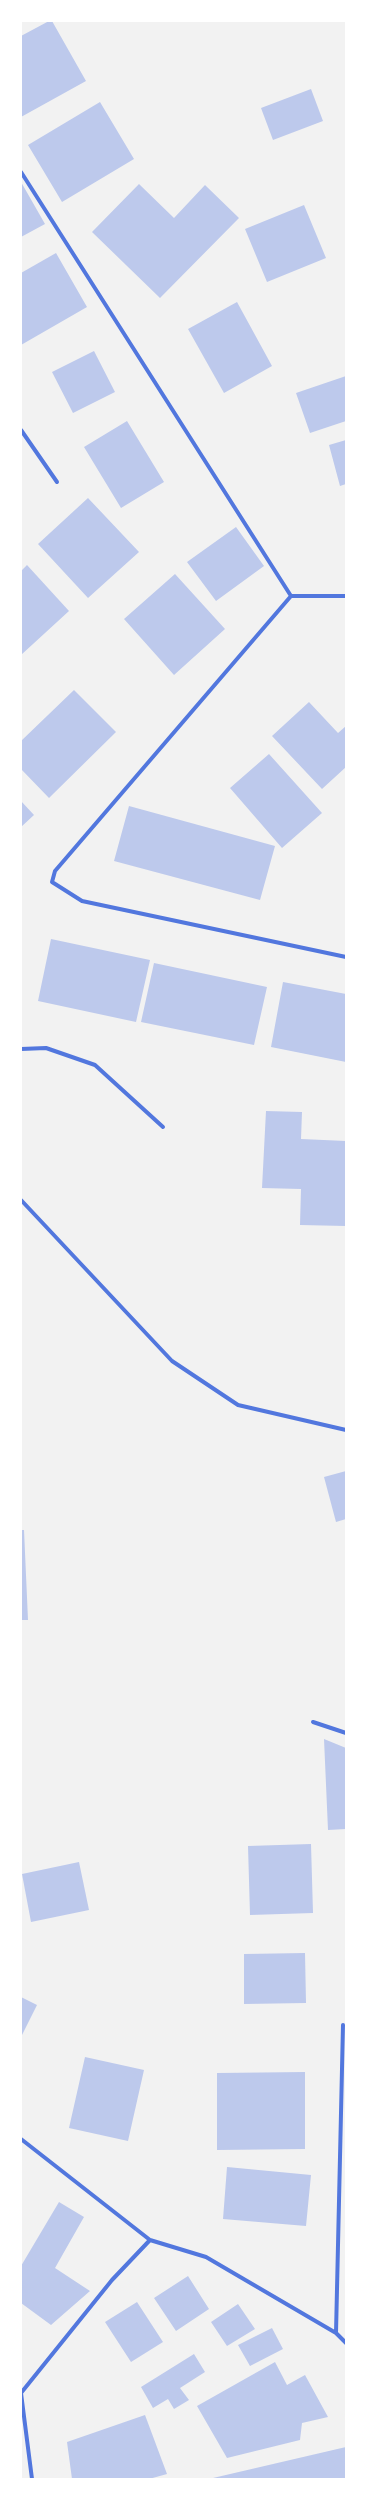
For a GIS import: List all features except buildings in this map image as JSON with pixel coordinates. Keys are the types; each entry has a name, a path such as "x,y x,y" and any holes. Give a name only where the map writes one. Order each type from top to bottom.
{"street":[{"path":"21,172 291,596"},
{"path":"21,430 57,482"},
{"path":"346,596 291,596 55,871 52,882 82,901 346,957"},
{"path":"21,1049 46,1048 95,1065 163,1127"},
{"path":"21,1200 172,1361 238,1405 346,1430"},
{"path":"313,1722 346,1733"},
{"path":"336,2333 343,2026"},
{"path":"21,2139 150,2240 206,2257 336,2333 346,2343"},
{"path":"32,2479 21,2393 112,2280 150,2240"}]}
